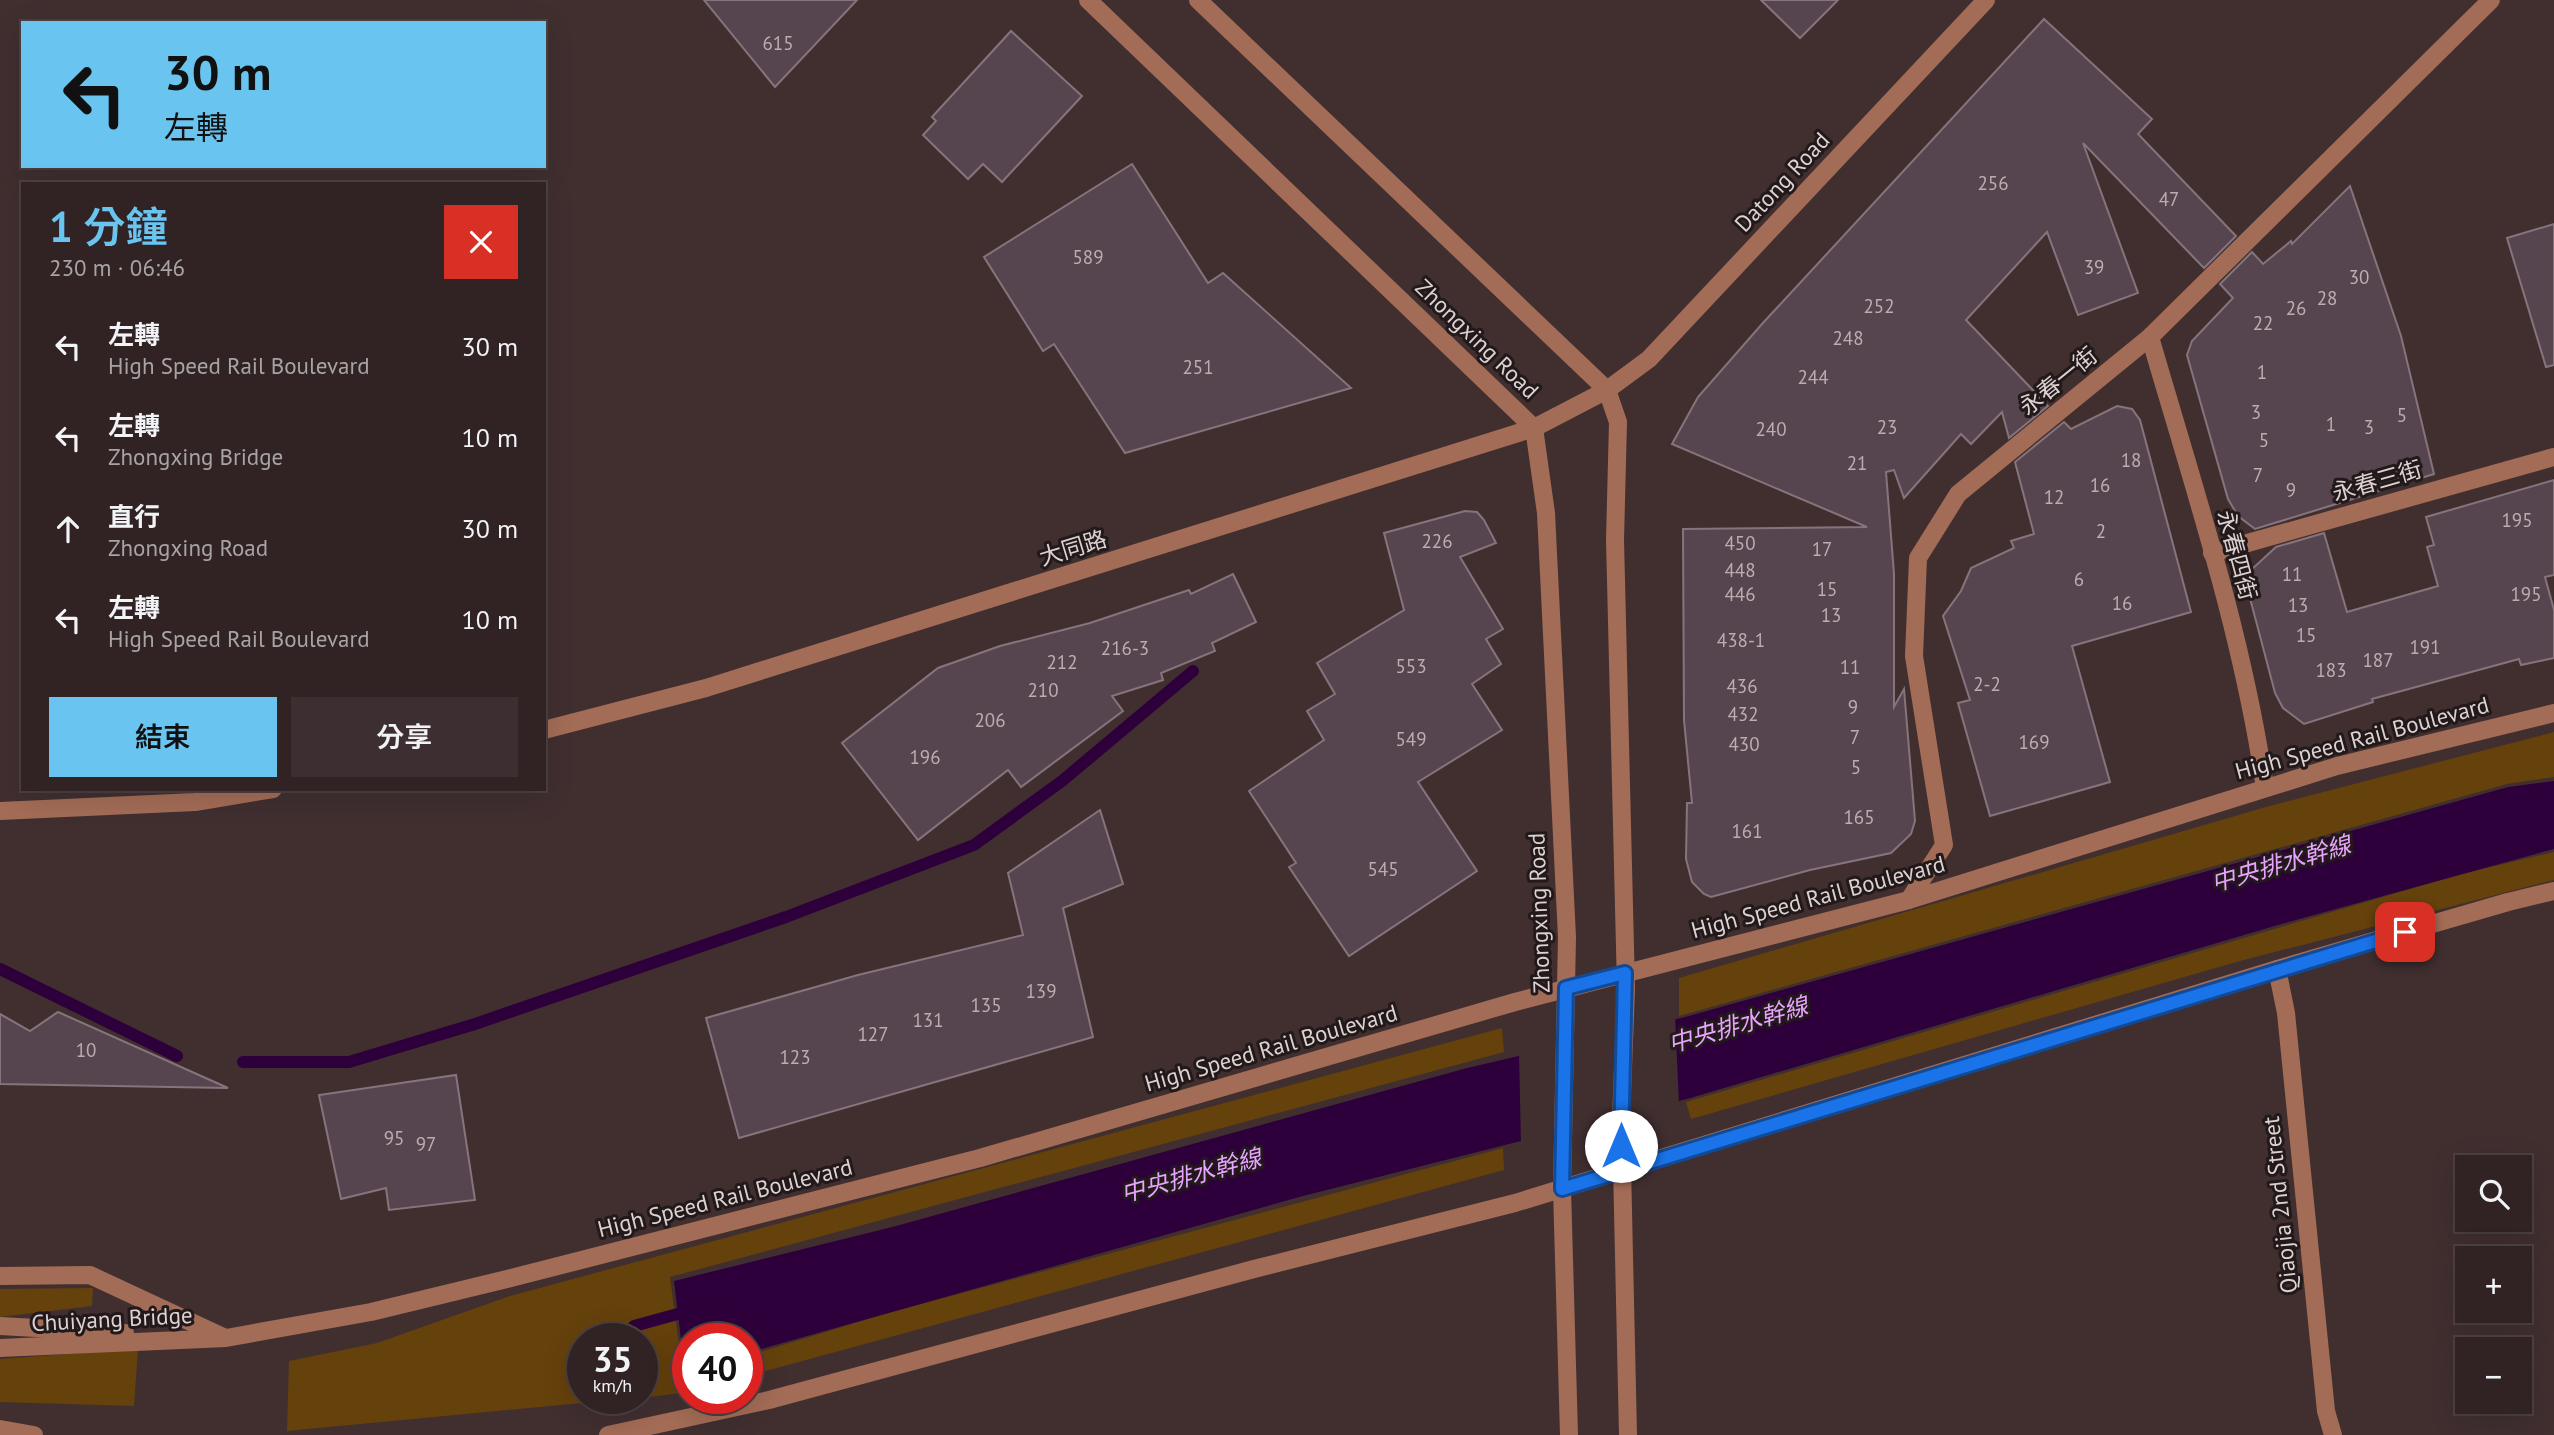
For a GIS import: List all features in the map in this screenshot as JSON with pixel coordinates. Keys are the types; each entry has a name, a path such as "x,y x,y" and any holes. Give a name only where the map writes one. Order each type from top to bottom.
{"street":[{"name":"Zhongxing Road","path":"1088,0 1534,428 1546,513 1567,1007 1562,1189"},
{"path":"1198,0 1607,390 1618,422 1615,540 1626,981 1621,1121 1628,1435"},
{"name":"Datong Road","path":"1607,390 1649,359 1986,0"},
{"name":"永春一街","path":"1909,900 1944,845 1914,656 1918,558 1958,494 2150,337 2491,0"},
{"name":"永春四街","path":"2150,337 2212,553 2259,745 2265,788"},
{"name":"大同路","path":"546,729 706,688 1534,428 1607,390"},
{"name":"永春三街","path":"2212,553 2554,457"},
{"name":"High Speed Rail Boulevard","path":"226,1338 371,1312 981,1158 1566,988 1626,981 1909,900 2337,766 2554,713"},
{"path":"0,811 195,802 261,791"},
{"path":"608,1435 769,1400 1562,1189 2277,969 2554,891"},
{"name":"Qiaojia 2nd Street","path":"2277,969 2286,1013 2326,1411 2333,1435"},
{"path":"1562,1189 1569,1435"},
{"path":"0,1276 90,1275 226,1338"},
{"path":"2,1326 226,1338"},
{"name":"Chuiyang Bridge","path":"0,1348 226,1338"},
{"path":"0,1429 34,1435"}],"shaded area":[{"path":"2554,732 2554,777 2507,784 1679,1016 1679,978 2266,807"},
{"path":"2554,852 2554,880 2240,961 1691,1119 1686,1102 2461,874"},
{"path":"1502,1028 1504,1052 670,1277 676,1323 672,1323 672,1394 658,1396 658,1323 567,1323 567,1404 287,1431 289,1361 377,1343 510,1296"},
{"path":"1503,1148 1504,1170 763,1372 763,1351 884,1314"},
{"path":"93,1288 92,1306 0,1317 0,1289"},
{"path":"138,1349 134,1406 0,1402 0,1359"}],"water":[{"path":"2554,781 2554,849 2278,925 1687,1099 1303,1196 763,1348 763,1323 679,1323 674,1281 896,1226 1467,1068 1685,1017 2508,787"}],"pier":[{"path":"1675,1016 1679,1104 1521,1144 1519,1052"}],"building":[{"path":"704,0 857,0 775,87"},
{"path":"1761,0 1838,0 1800,38"},
{"path":"2044,19 2152,119 2138,134 2236,236 2204,268 2083,143 2138,293 2078,315 2047,232 1966,320 2048,406 2009,438 2002,412 1971,444 1961,434 1904,498 1894,470 1886,472 1894,574 1894,707 1904,689 1915,821 1911,834 1891,853 1810,870 1711,897 1692,882 1686,859 1687,803 1692,803 1684,720 1683,529 1867,527 1672,444 1698,397"},
{"path":"1011,31 1082,96 1002,182 983,164 968,179 923,135 936,121 932,117"},
{"path":"1132,164 1208,283 1223,273 1351,388 1125,453 1054,344 1043,351 984,257"},
{"path":"2350,186 2401,336 2434,474 2255,529 2238,516 2228,499 2187,355 2192,341 2233,298 2220,284 2252,252 2263,264 2291,241 2292,244"},
{"path":"2554,224 2554,365 2546,367 2507,238"},
{"path":"2117,406 2132,409 2140,420 2191,612 2072,646 2110,782 1990,816 1958,703 1970,700 1943,616 1961,591 1971,568 2014,548 2011,541 2034,534 2015,462 2064,422 2071,429"},
{"path":"2554,480 2554,575 2545,577 2554,610 2554,658 2521,665 2519,659 2372,699 2373,702 2304,724 2283,708 2275,693 2246,583 2251,570 2276,547 2324,533 2347,612 2438,586 2427,547 2434,545 2426,517"},
{"path":"1465,511 1477,512 1496,543 1460,557 1503,629 1486,639 1501,664 1472,684 1502,730 1418,782 1477,871 1349,956 1289,867 1296,863 1249,791 1324,740 1307,711 1335,694 1317,663 1404,610 1384,533"},
{"path":"1233,574 1256,622 1212,643 1215,651 1161,673 1163,680 1112,696 1123,711 1021,787 1008,770 918,840 842,743 938,668 1000,646 1090,623 1189,590 1191,594"},
{"path":"1100,810 1123,884 1063,908 1093,1037 739,1138 706,1018 858,975 1023,935 1008,873"},
{"path":"58,1012 228,1088 0,1084 0,1014 30,1031"},
{"path":"456,1075 475,1200 389,1210 386,1188 341,1199 319,1095"}],"waterway":[{"path":"243,1062 349,1062 475,1024 786,917 974,845 1062,781 1193,671"},
{"path":"0,969 177,1056"},
{"name":"中央排水幹線","path":"645,1323 692,1310"}],"route":[{"path":"1621,1146 1625,973 1566,988 1562,1189 2405,932"}]}
